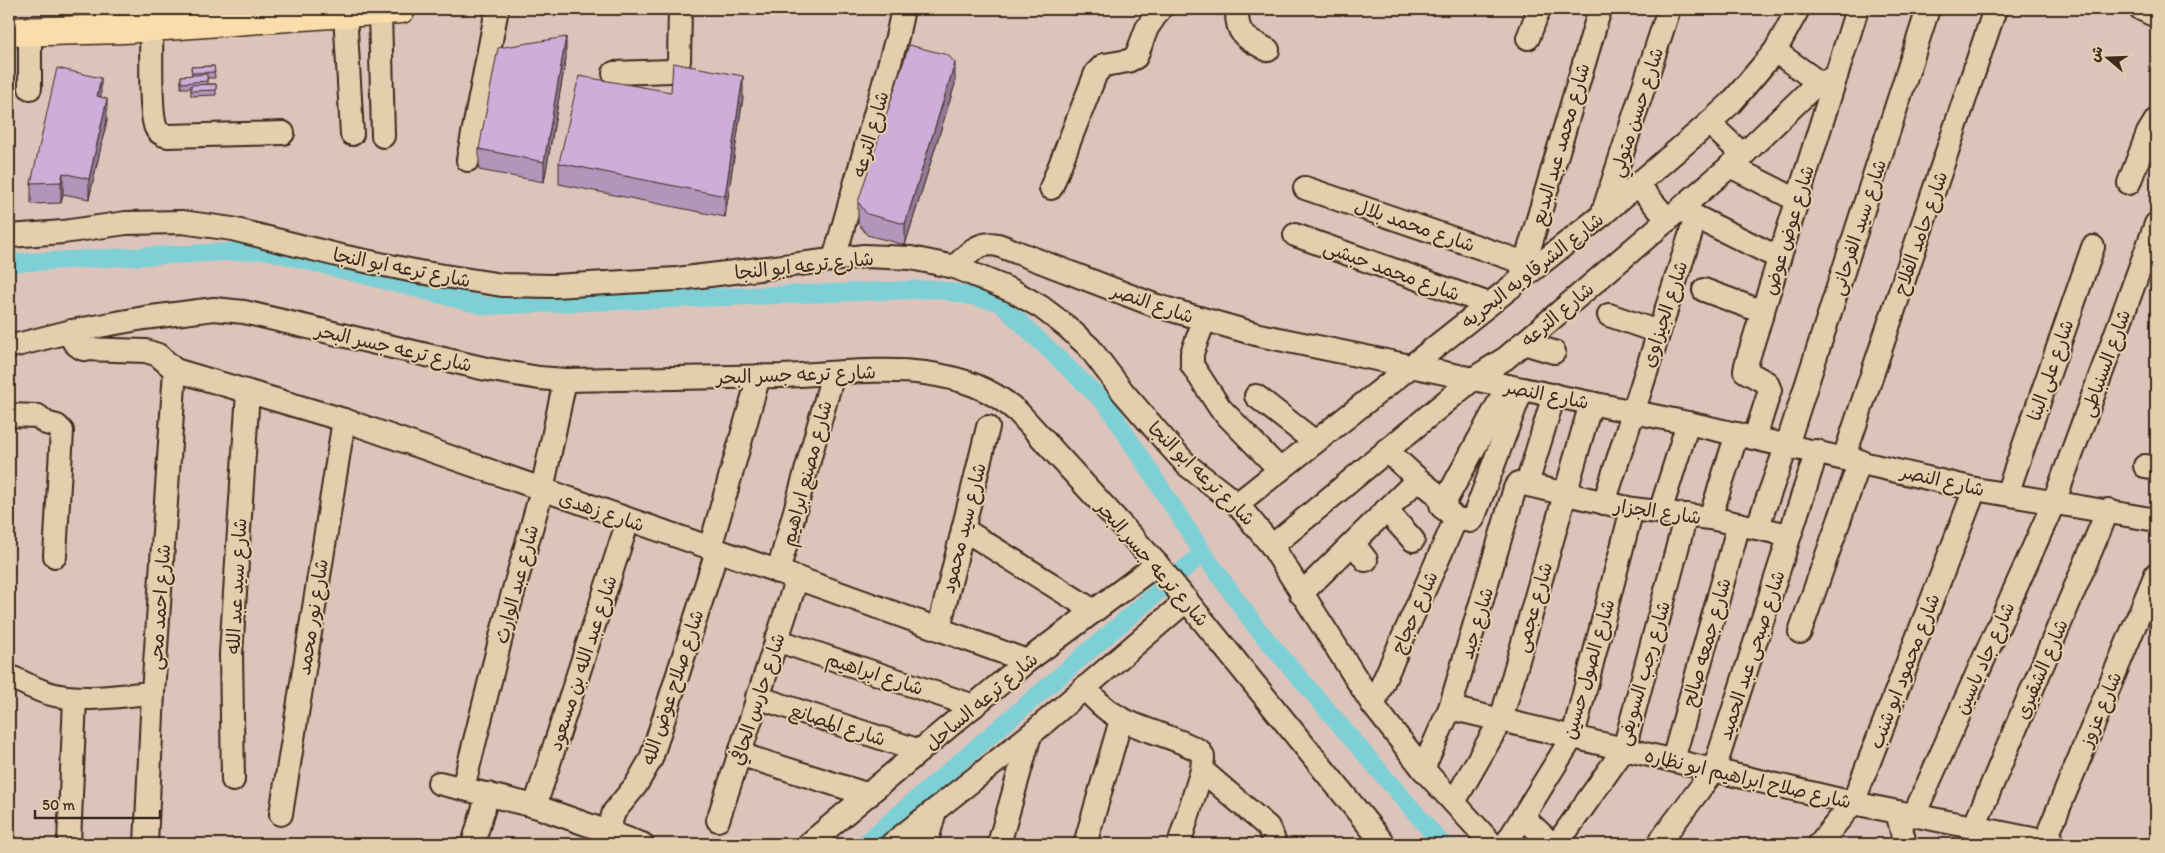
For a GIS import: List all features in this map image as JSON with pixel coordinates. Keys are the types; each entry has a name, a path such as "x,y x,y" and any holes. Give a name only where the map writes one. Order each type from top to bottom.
{"highway":[{"path":"19,31 151,27 390,10"}],"street":[{"path":"468,160 497,9"},
{"path":"614,73 671,71 676,68 679,61 680,9"},
{"name":"شارع الترعه","path":"834,259 898,37 903,9"},
{"path":"1051,188 1096,73 1109,63 1128,61 1136,57 1147,28 1160,9"},
{"path":"1237,9 1236,19 1240,31 1244,36 1268,50"},
{"path":"1528,38 1539,9"},
{"name":"شارع محمد عبد البديع","path":"1523,271 1600,9"},
{"name":"شارع حسن متولي","path":"1602,215 1669,9"},
{"name":"شارع الشرقاويه البحريه","path":"1237,504 1489,304 1523,271 1602,215 1710,123 1776,51 1798,9"},
{"name":"شارع عوض عوض","path":"1746,436 1770,387 1767,383 1748,375 1745,371 1797,200 1828,80 1858,9"},
{"name":"شارع سيد الفرحانى","path":"1748,526 1787,445 1928,9"},
{"name":"شارع حامد الفلاح","path":"1800,632 1852,459 1995,9"},
{"path":"2141,9 2156,16"},
{"path":"383,136 390,10"},
{"path":"345,13 352,134"},
{"path":"151,27 153,111 155,127 160,133 168,136 283,133"},
{"path":"19,31 30,88"},
{"path":"1776,51 1828,80"},
{"name":"شارع الترعه","path":"1272,546 1473,379 1499,364 1682,216 1802,97 1828,80"},
{"path":"2129,183 2148,133 2156,120"},
{"path":"1710,123 1736,161 1797,200"},
{"path":"1638,186 1682,216 1779,258"},
{"name":"شارع محمد بلال","path":"1305,188 1523,271"},
{"name":"شارع الجيزاوى","path":"1604,503 1658,332 1682,216"},
{"name":"شارع ترعه ابو النجا","path":"9,236 63,232 126,223 182,222 232,229 341,256 419,272 502,285 554,286 677,280 864,256 911,258 955,267 1013,291 1041,307 1066,326 1089,347 1123,392 1187,465 1237,504 1272,546 1372,705 1423,768 1492,844"},
{"name":"شارع السنباطى","path":"2054,502 2156,224"},
{"name":"شارع محمد حبشى","path":"1296,235 1489,304"},
{"name":"شارع النصر","path":"955,267 969,252 978,246 989,243 1154,305 1259,335 1688,423 1852,459 1975,489 2108,510 2156,520"},
{"name":"شارع على البنا","path":"2007,494 2093,246"},
{"path":"1704,290 1763,312"},
{"name":"شارع ترعه جسر البحر","path":"9,347 72,331 214,309 244,312 486,368 539,378 565,380 902,371 926,373 980,387 1000,397 1018,412 1157,564 1384,844"},
{"path":"1609,316 1658,332"},
{"path":"1204,320 1192,353 1192,365 1220,408 1280,470"},
{"path":"72,331 71,336 74,344 82,349 146,351 158,355 175,370"},
{"path":"1523,343 1554,352"},
{"name":"شارع زهدى","path":"175,370 344,420 628,521 939,628 1027,661"},
{"name":"شارع احمد محى","path":"146,844 153,693 175,370"},
{"name":"شارع مصنع ابراهيم","path":"788,575 833,374"},
{"name":"شارع صلاح عوض الله","path":"606,838 614,812 619,803 636,784 651,759 713,550 759,376"},
{"name":"شارع عبد الوارث","path":"463,788 504,625 542,490 565,380"},
{"path":"1386,450 1418,480 1438,495 1450,513 1468,522 1472,520 1488,478 1515,388"},
{"name":"شارع حجاج","path":"1372,705 1454,523 1450,513 1463,470 1515,388"},
{"name":"شارع سيد عبد الله","path":"233,780 231,654 248,392"},
{"path":"1256,396 1315,442"},
{"path":"1527,484 1554,396"},
{"name":"شارع عجمى","path":"1454,802 1501,720 1591,403"},
{"path":"9,415 35,415 40,417 46,424 57,426 63,434 55,556"},
{"name":"شارع نور محمد","path":"281,814 344,420"},
{"path":"1660,512 1688,423"},
{"name":"شارع سيد محمود","path":"939,628 988,427"},
{"path":"1710,518 1746,436"},
{"name":"شارع صبحى عبد الحميد","path":"1658,844 1714,770 1816,451"},
{"path":"1463,470 1488,478"},
{"path":"1301,594 1418,480"},
{"name":"شارع الجزار","path":"1527,484 1632,510 1710,518 1789,535"},
{"name":"شارع جيد","path":"1423,768 1450,708 1516,485 1527,484"},
{"name":"شارع محمود ابو شنب","path":"1819,844 1853,803 1975,489"},
{"name":"شارع جاد ياسين","path":"1905,814 2054,502"},
{"path":"1386,510 1413,540"},
{"name":"شارع الصول حسين","path":"1506,844 1573,736 1632,510"},
{"name":"شارع الشقيرى","path":"1978,833 2108,510"},
{"name":"شارع رجب السويفى","path":"1557,844 1624,749 1686,515"},
{"name":"شارع عبد الله بن مسعود","path":"535,806 628,521"},
{"name":"شارع جمعه صالح","path":"1673,760 1748,526"},
{"path":"963,529 1094,611"},
{"path":"1352,543 1366,560"},
{"name":"شارع ترعه الساحل","path":"809,844 1027,661 1157,564"},
{"name":"شارع عزوز","path":"2048,843 2050,829 2156,574"},
{"name":"شارع حارس الحافي","path":"718,820 776,640 788,575"},
{"path":"892,844 1030,735 1187,600"},
{"name":"شارع ابراهيم","path":"776,640 974,706"},
{"path":"9,676 32,688 74,698 153,693"},
{"path":"1085,687 1098,704 1121,720 1200,751 1203,757 1202,770 1179,844"},
{"name":"شارع المصانع","path":"757,697 920,751"},
{"path":"68,844 74,698"},
{"name":"شارع صلاح ابراهيم ابو نظاره","path":"1450,708 1905,814 1978,833 2048,843"},
{"path":"1085,844 1121,720"},
{"path":"999,844 1030,735"},
{"path":"739,754 869,795"},
{"path":"1202,770 1271,836"},
{"path":"439,782 535,806 606,838 642,844"},
{"path":"473,844 488,794"},
{"path":"926,844 935,811"},
{"path":"1905,814 1905,844"},
{"path":"1523,817 1552,844"}],"building":[{"path":"566,37 544,162 479,149 498,48"},
{"path":"909,45 948,55 955,63 905,224 867,214 858,202"},
{"path":"673,63 743,76 725,196 559,163 579,76 671,92"},
{"path":"214,66 215,72 192,73 191,67"},
{"path":"57,68 101,78 97,96 107,99 89,179 63,173 61,182 31,183"},
{"path":"207,74 207,81 181,83 181,76"},
{"path":"216,84 216,90 191,91 191,85"}],"waterway":[{"path":"9,263 265,250 485,306 936,289 999,302 1107,405 1203,553 1256,627 1442,844"},
{"path":"864,844 1203,553"}]}
